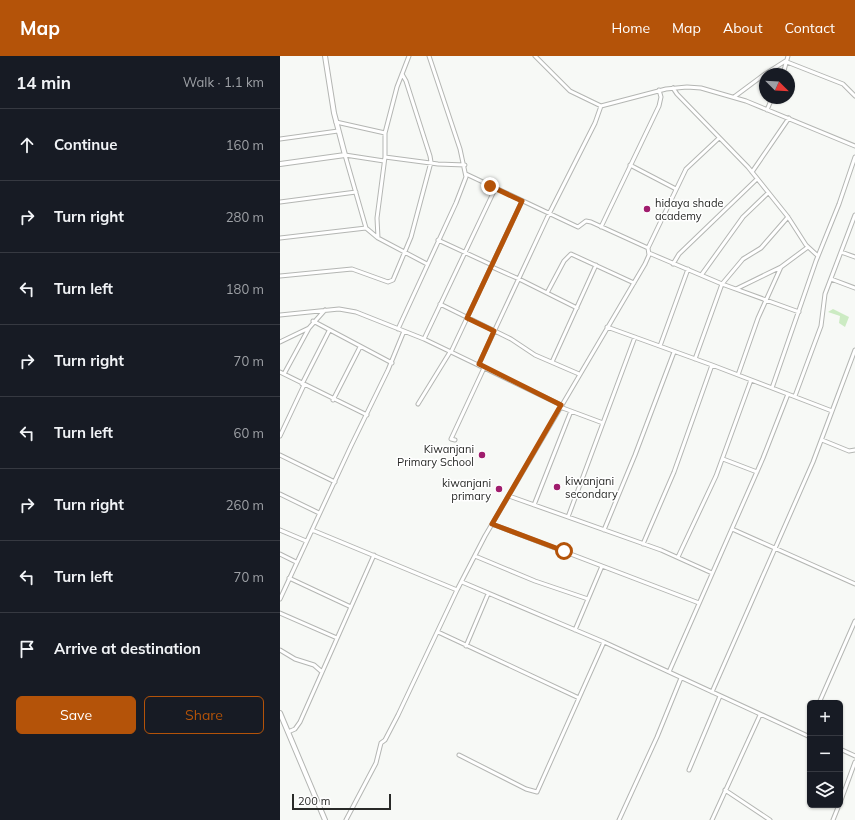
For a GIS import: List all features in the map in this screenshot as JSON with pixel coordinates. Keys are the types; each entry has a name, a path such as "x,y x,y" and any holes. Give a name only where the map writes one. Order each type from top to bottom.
{"street":[{"path":"325,56 338,131 366,228 378,238 426,264"},
{"path":"378,238 377,218 385,159 385,134 393,100 409,56"},
{"path":"398,329 426,264 458,199 466,174 465,165 429,56"},
{"path":"535,56 570,91 601,106 659,90 673,88 701,88 734,97 855,146"},
{"path":"785,68 788,56"},
{"path":"775,68 787,61"},
{"path":"787,61 843,84 855,96"},
{"path":"280,276 352,269 391,282 405,252 416,220 431,162 430,154 402,74"},
{"path":"734,97 759,78"},
{"path":"673,88 718,139 752,172 788,217 808,247 818,256"},
{"path":"602,226 660,103 659,90"},
{"path":"767,110 770,104"},
{"path":"479,364 595,123 601,106"},
{"path":"752,172 789,118"},
{"path":"336,122 385,134"},
{"path":"280,139 338,131"},
{"path":"346,820 376,763 381,743 385,740 398,715 457,590 492,524 560,406 634,283 649,253 648,248 688,165 718,139"},
{"path":"280,164 345,155 465,165"},
{"path":"772,388 818,256 839,204 855,157"},
{"path":"630,165 676,188"},
{"path":"466,174 578,227 588,221 648,248"},
{"path":"673,264 679,254 757,179"},
{"path":"424,339 496,189"},
{"path":"280,202 356,192"},
{"path":"702,274 743,217 768,193"},
{"path":"418,404 451,352 522,201"},
{"path":"795,396 821,326 823,300 841,252 854,223 855,215"},
{"path":"695,359 722,284 743,259 761,248 788,217"},
{"path":"280,238 366,228"},
{"path":"438,240 576,308"},
{"path":"736,289 781,267 808,247"},
{"path":"841,252 855,257"},
{"path":"649,253 673,264 702,274 722,284 799,312"},
{"path":"547,293 562,264 570,254 634,283"},
{"path":"552,362 596,265"},
{"path":"738,375 781,267"},
{"path":"660,346 688,269"},
{"path":"831,279 855,288"},
{"path":"440,304 552,362 579,374"},
{"path":"284,374 309,328 325,310"},
{"path":"280,315 325,310 351,310 424,339 479,364 484,368 560,406 603,423"},
{"path":"313,322 392,362"},
{"path":"607,327 832,411"},
{"path":"280,342 309,328"},
{"path":"280,436 303,384 330,331"},
{"path":"280,599 281,592 392,362 404,331"},
{"path":"568,517 635,337"},
{"path":"334,400 360,347"},
{"path":"712,692 822,440 855,350"},
{"path":"604,530 633,461 674,352"},
{"path":"643,544 674,472 712,365"},
{"path":"455,440 451,439 484,368"},
{"path":"280,372 367,415"},
{"path":"678,557 723,459 751,380"},
{"path":"669,672 732,529 788,394"},
{"path":"534,505 571,411"},
{"path":"822,440 849,450 855,450"},
{"path":"280,456 335,482"},
{"path":"723,459 756,472"},
{"path":"280,494 319,513"},
{"path":"509,496 678,557 712,573"},
{"path":"492,524 699,603"},
{"path":"732,529 855,584"},
{"path":"280,530 306,541"},
{"path":"312,530 457,590"},
{"path":"280,554 296,562"},
{"path":"288,732 298,726 374,555"},
{"path":"475,556 535,581 588,599"},
{"path":"575,630 602,566"},
{"path":"289,578 351,607"},
{"path":"462,582 604,642 808,736"},
{"path":"466,646 488,594"},
{"path":"280,613 337,638"},
{"path":"820,700 855,621"},
{"path":"438,632 579,698"},
{"path":"459,755 526,789 536,792 604,642"},
{"path":"280,650 295,659 314,665 322,672"},
{"path":"619,820 657,737 681,678"},
{"path":"689,770 720,696"},
{"path":"280,713 325,820"},
{"path":"712,820 760,715"},
{"path":"843,750 855,756"},
{"path":"843,796 855,762"},
{"path":"725,790 770,820"},
{"path":"833,820 838,808"}],"green space":[{"path":"833,309 849,317 845,327 839,323 840,316 828,312"}],"place":[{"name":"hidaya shade academy","path":"647,209"},
{"name":"Kiwanjani Primary School","path":"482,455"},
{"name":"kiwanjani secondary","path":"557,487"},
{"name":"kiwanjani primary","path":"499,489"}],"route":[{"path":"490,186 522,201 467,318 494,331 479,364 484,368 561,405 492,524 564,551"}]}
